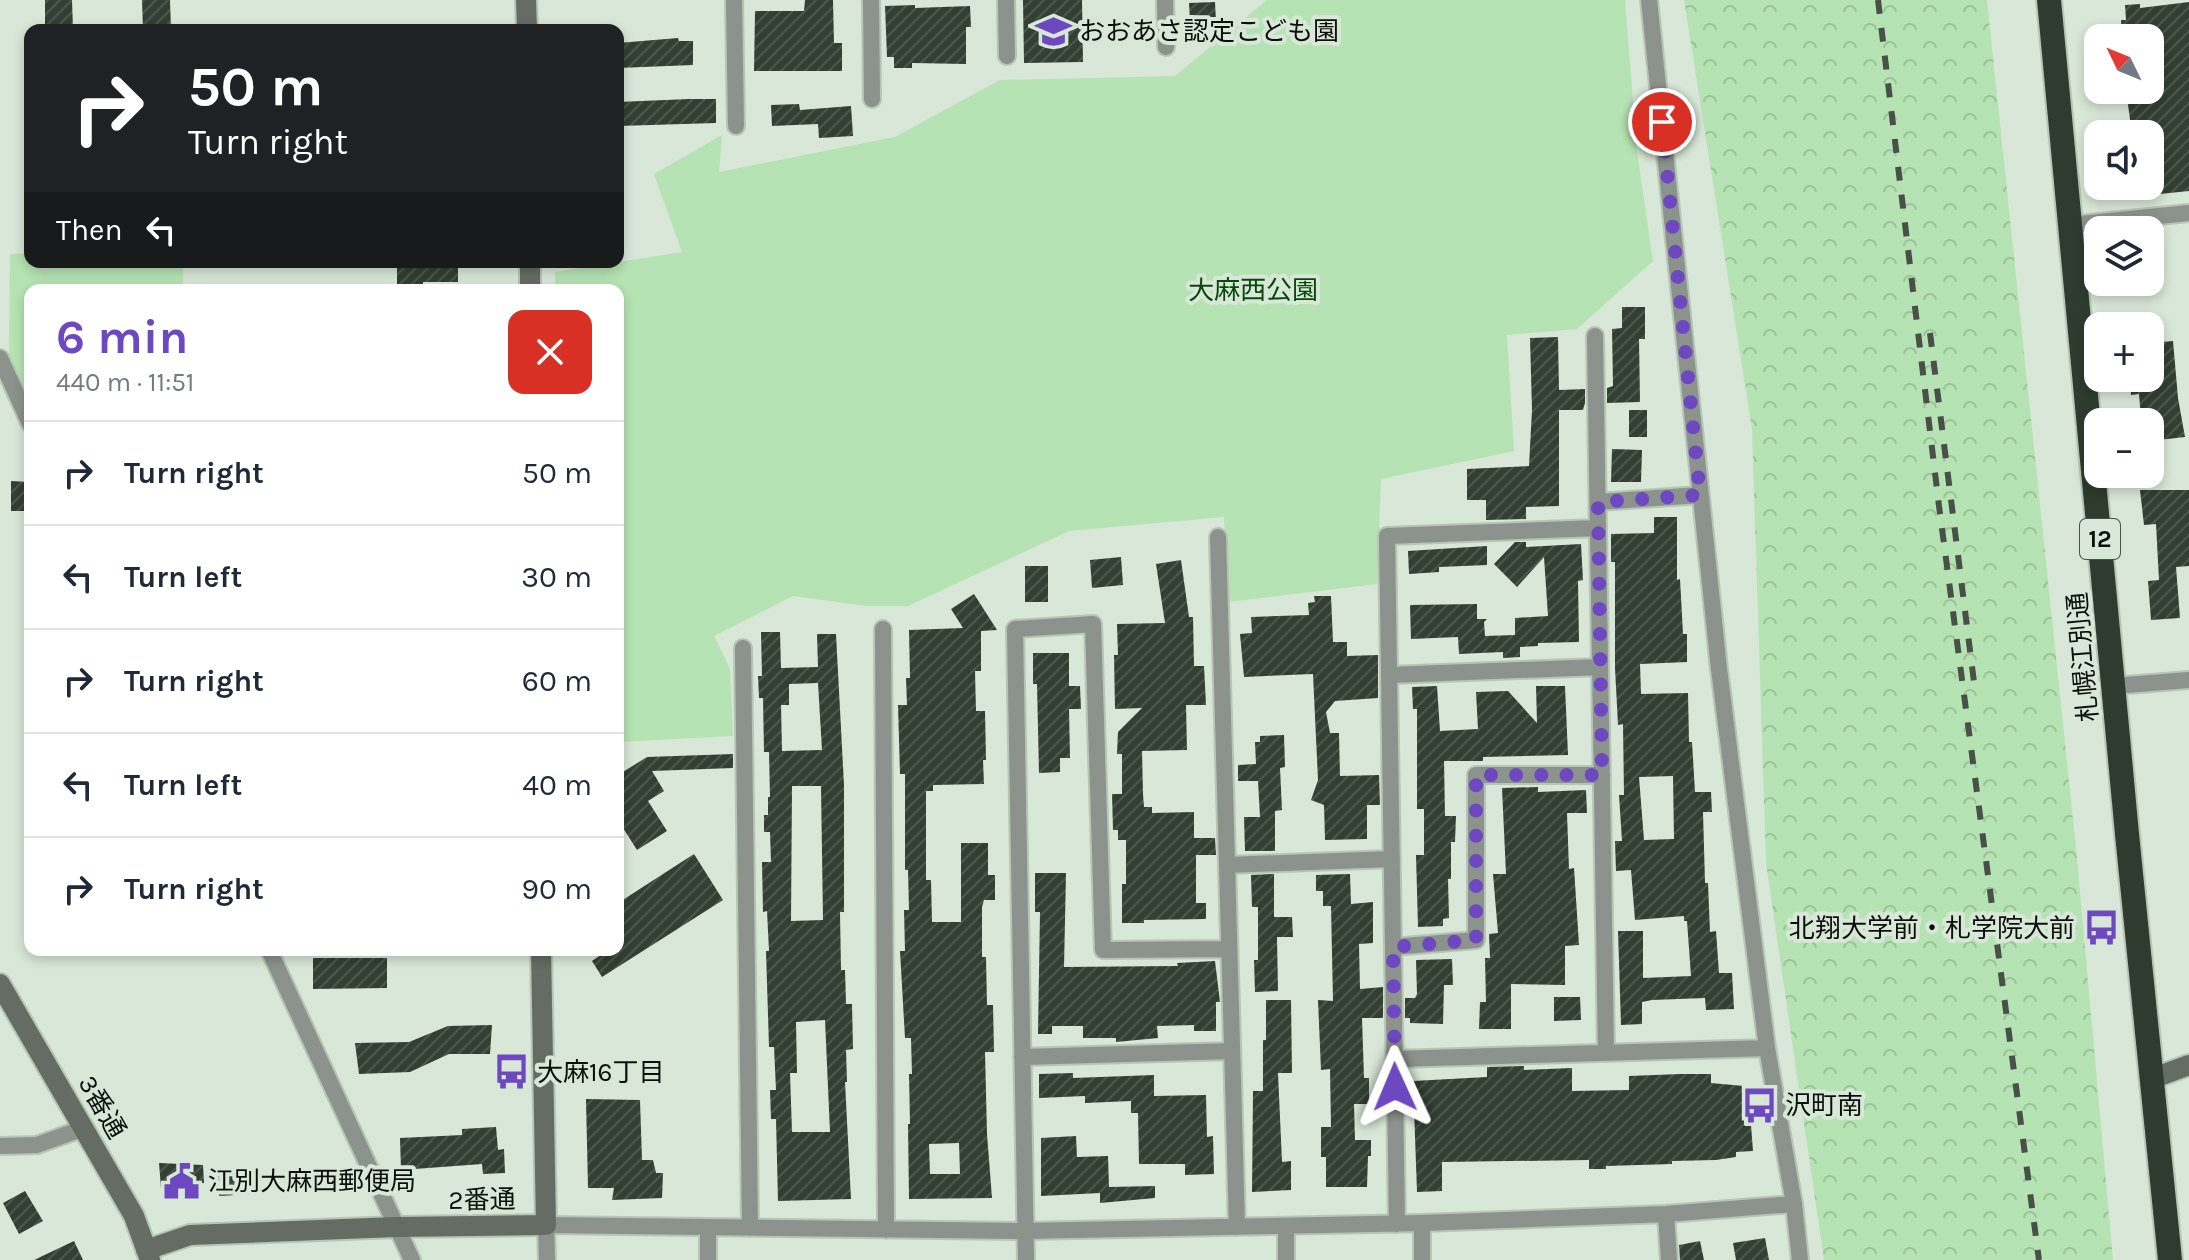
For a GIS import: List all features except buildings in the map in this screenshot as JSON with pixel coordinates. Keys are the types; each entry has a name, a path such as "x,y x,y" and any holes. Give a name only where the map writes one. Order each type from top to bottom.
{"highway":[{"name":"札幌江別通","path":"2049,0 2170,1260"}],"street":[{"path":"526,0 527,24"},
{"path":"734,0 736,126"},
{"path":"871,0 872,99"},
{"path":"1006,0 1007,56"},
{"path":"1165,0 1166,47"},
{"path":"1649,0 1719,669 1767,1048 1794,1204 1800,1260"},
{"path":"2070,225 2189,213"},
{"path":"1595,336 1606,1053"},
{"path":"0,358 24,411"},
{"path":"1598,502 1700,495"},
{"path":"1397,1224 1387,536 1598,528"},
{"path":"1218,537 1237,1227"},
{"path":"1026,1260 1015,629 1093,624 1103,950 1229,949"},
{"path":"883,629 886,1230"},
{"path":"743,648 750,1228"},
{"path":"1389,675 1600,667"},
{"path":"2114,686 2189,680"},
{"path":"1393,947 1476,940 1476,775 1602,775"},
{"path":"1227,865 1392,859"},
{"path":"272,956 412,1260"},
{"name":"2番通","path":"148,1255 190,1235 546,1225 541,956"},
{"name":"3番通","path":"0,984 134,1216 148,1255"},
{"path":"1395,1059 1767,1048"},
{"path":"1022,1057 1232,1051"},
{"path":"2151,1079 2189,1065"},
{"path":"0,1146 37,1145 84,1128"},
{"path":"547,1260 546,1225 1025,1231 1397,1224 1666,1214 1794,1204"},
{"path":"1666,1214 1669,1260"},
{"path":"1422,1223 1422,1260"},
{"path":"1286,1226 1286,1260"},
{"path":"708,1228 708,1260"}],"green space":[{"name":"大麻西公園","path":"1267,0 1625,0 1637,152 1653,261 1577,329 1507,335 1514,451 1381,479 1377,584 1229,602 1224,517 1069,531 908,606 867,606 793,596 714,636 730,669 733,736 624,742 624,284 555,284 555,272 580,268 624,268 624,261 682,252 654,174 722,135 719,172 895,137 1000,80 1175,76"},
{"path":"1684,0 1987,0 2076,848 2113,1260 1824,1260 1766,863 1752,429"},
{"path":"24,253 24,268 183,268 183,284 24,284 24,387 9,356 10,254"}],"railway":[{"path":"1878,0 1939,506 2039,1260"},
{"path":"1930,333 1975,690"}],"place":[{"name":"おおあさ認定こども園","path":"1053,31"},
{"name":"北翔大学前・札学院大前","path":"2101,928"},
{"name":"大麻16丁目","path":"511,1072"},
{"name":"沢町南","path":"1759,1105"},
{"name":"江別大麻西郵便局","path":"182,1181"}],"route":[{"path":"1395,1087 1393,947 1476,940 1476,775 1602,775 1598,502 1700,495 1662,122"}]}
